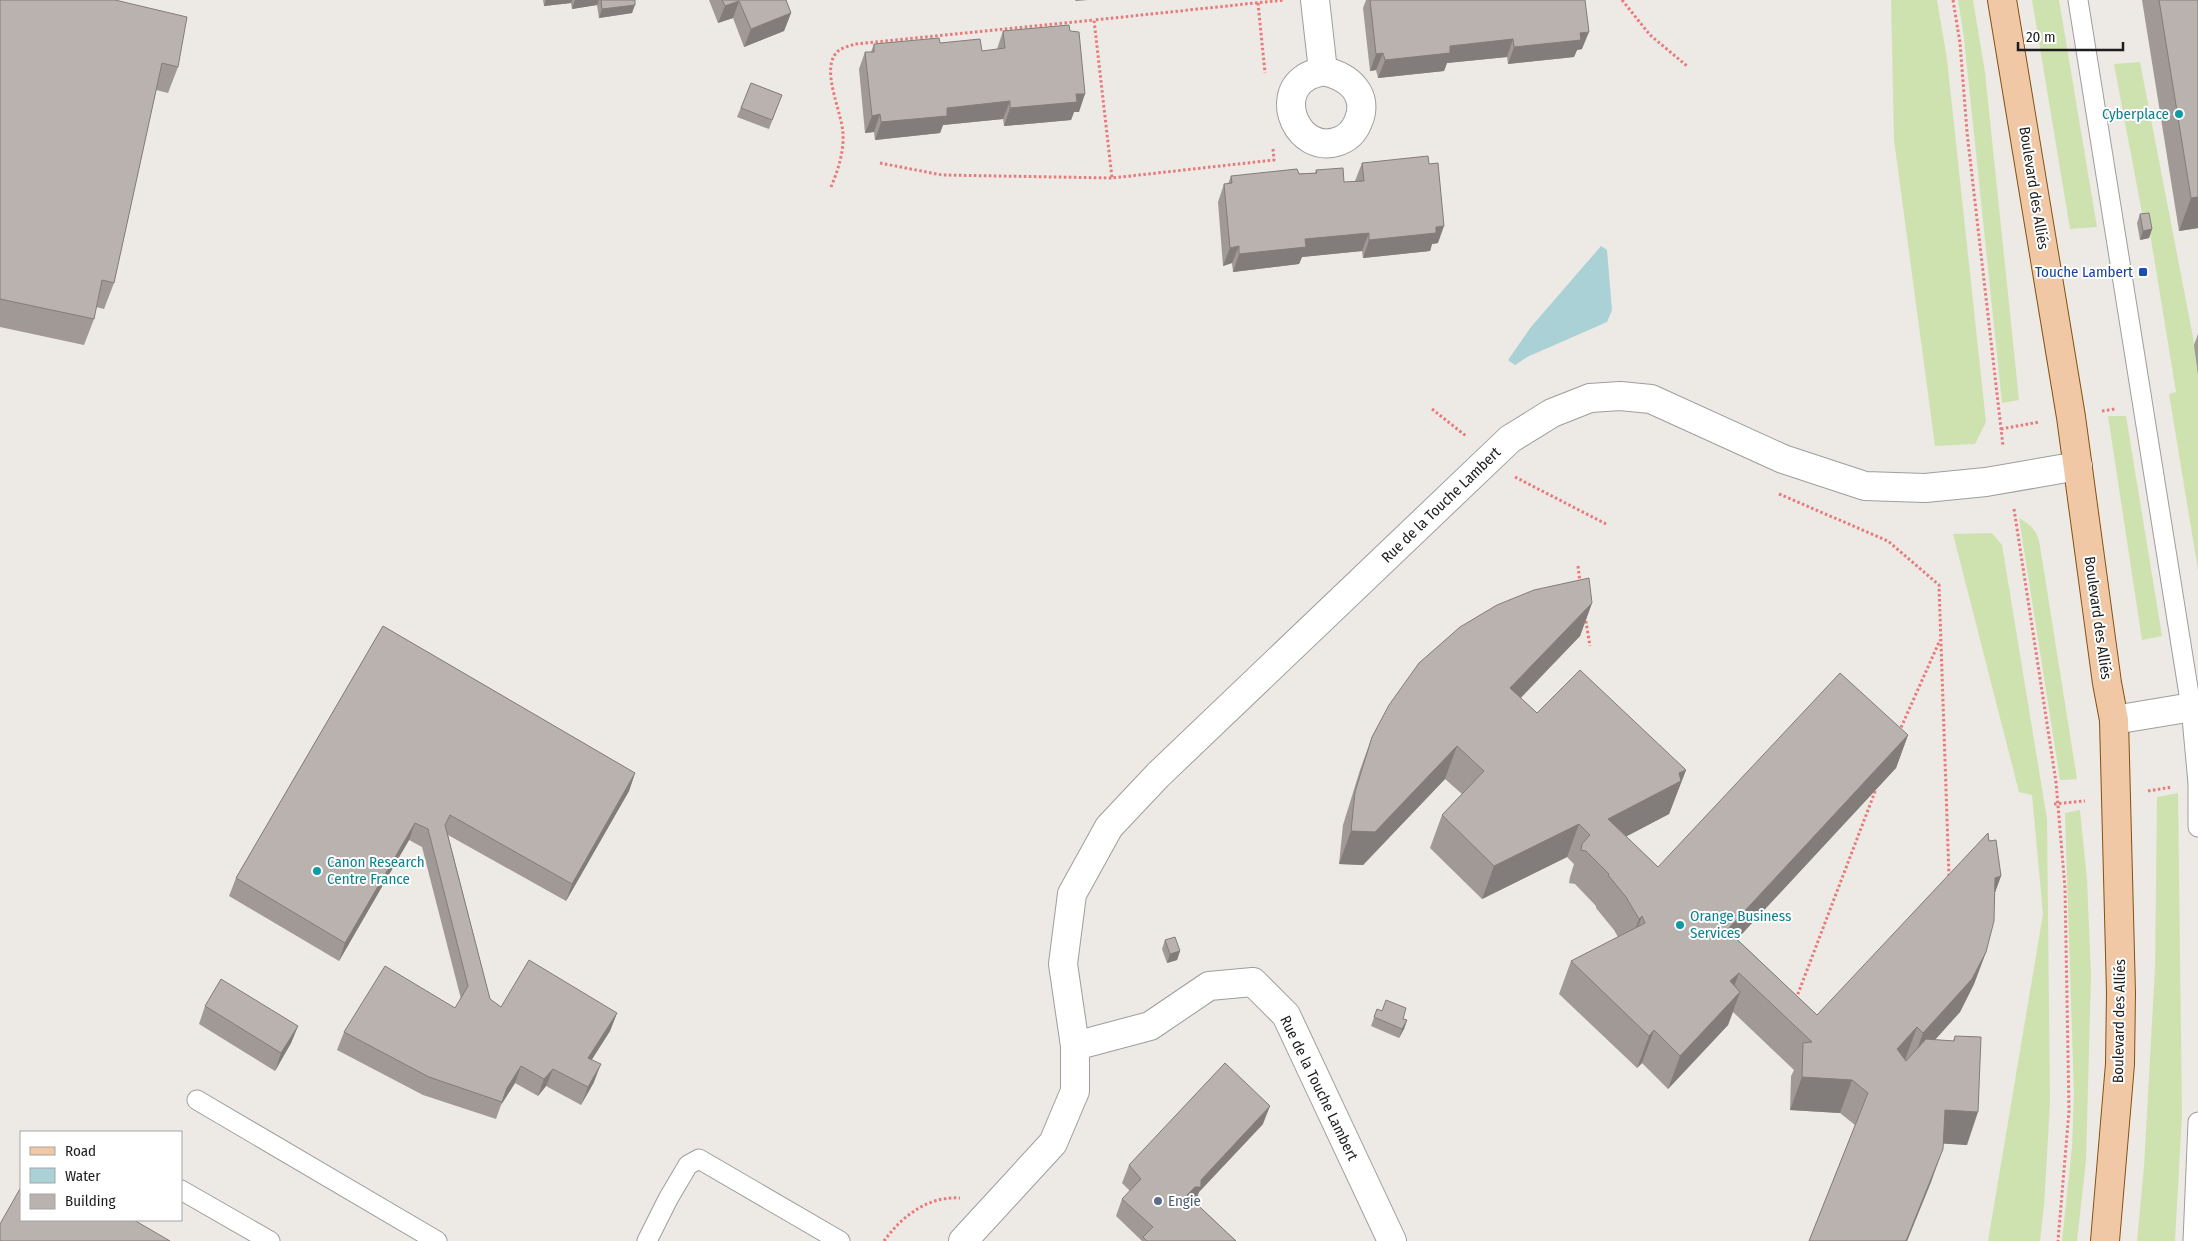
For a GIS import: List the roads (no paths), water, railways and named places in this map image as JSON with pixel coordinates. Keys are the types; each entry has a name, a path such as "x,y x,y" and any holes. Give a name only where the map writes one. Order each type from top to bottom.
{"main road":[{"name":"Boulevard des Alliés","path":"2002,0 2078,466 2105,674 2114,720 2121,993 2120,1064 2105,1241"}],"street":[{"path":"1315,0 1323,72"},
{"name":"Rue de la Touche Lambert","path":"963,1241 1053,1143 1075,1091 1075,1046 1063,964 1072,894 1108,827 1158,775 1510,439 1552,413 1590,398 1620,396 1651,399 1783,459 1865,486 1924,488 2008,479 2078,466"},
{"path":"2114,720 2194,706"},
{"name":"Rue de la Touche Lambert","path":"1075,1046 1150,1026 1209,986 1253,982 1286,1015 1392,1241"}],"lane":[{"path":"2078,0 2194,706 2198,827"},
{"path":"197,1100 437,1241"},
{"path":"2193,1241 2198,1122"},
{"path":"647,1241 688,1165 699,1159 840,1241"},
{"path":"182,1191 270,1241"}],"water":[{"path":"1601,246 1607,250 1612,310 1607,322 1527,357 1515,365 1508,360 1531,327"}],"place":[{"name":"Cyberplace","path":"2179,114"},
{"name":"Touche Lambert","path":"2143,272"},
{"name":"Canon Research Centre France","path":"317,871"},
{"name":"Orange Business Services","path":"1680,925"},
{"name":"Engie","path":"1158,1201"}]}
